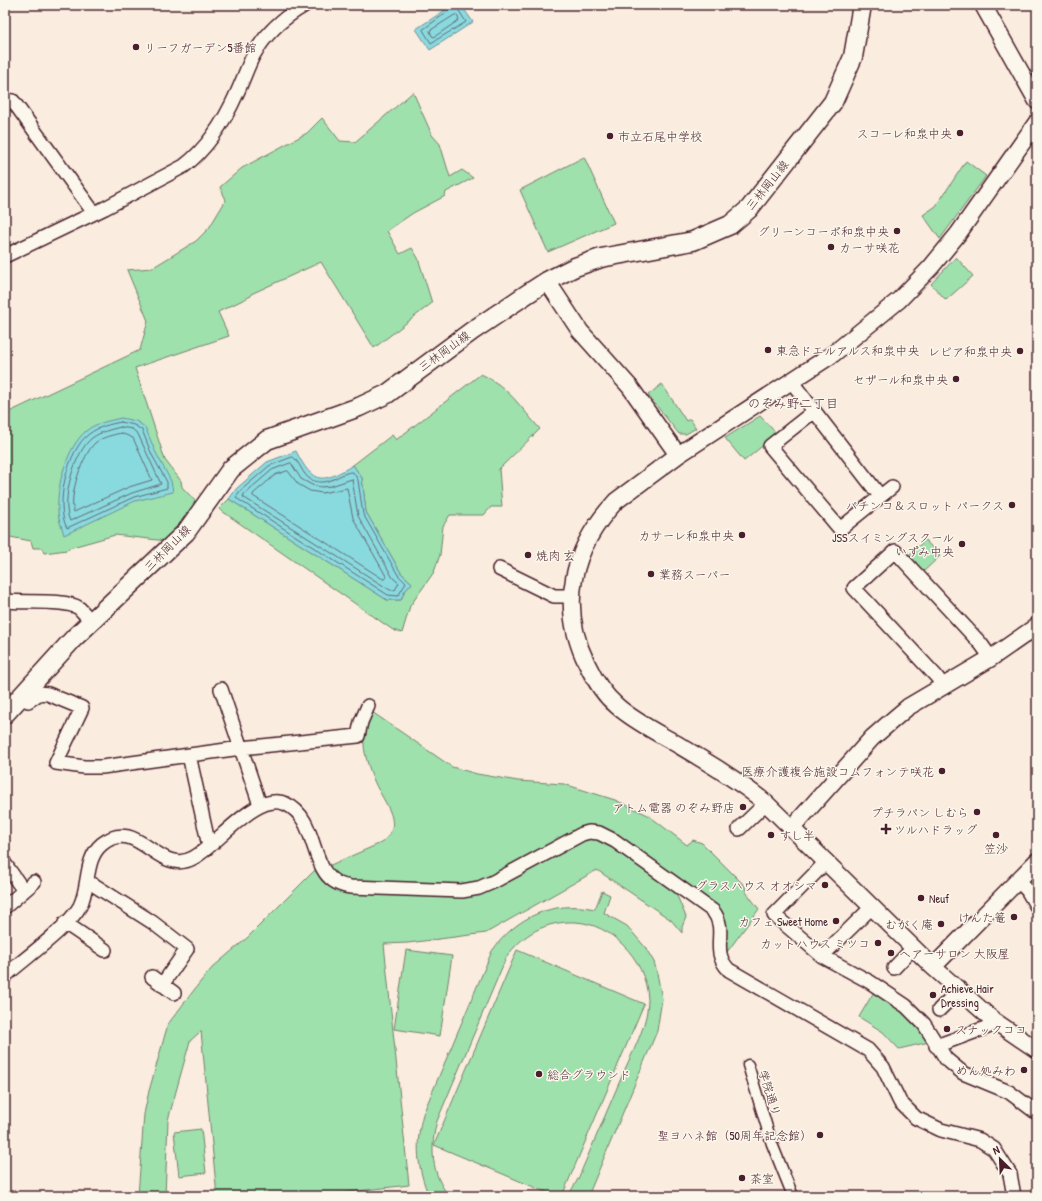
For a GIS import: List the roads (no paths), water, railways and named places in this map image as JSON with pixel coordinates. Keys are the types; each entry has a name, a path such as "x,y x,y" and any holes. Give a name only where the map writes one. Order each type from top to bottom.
{"main road":[{"name":"三林岡山線","path":"11,702 186,532 231,469 267,440 359,407 386,394 472,331 547,281 576,267 601,258 693,241 730,225 749,210 833,102 853,57 862,5"}],"street":[{"path":"5,256 94,213 184,166 193,159 216,131 238,92 253,56 265,39 284,19 305,5"},
{"path":"983,5 1037,101"},
{"path":"5,101 13,101 94,213"},
{"path":"1037,122 958,234 931,267 899,300 854,338 678,455 616,501 600,519 587,540 578,563 571,596 573,624 581,652 601,688 616,705 633,718 743,784 766,803 827,861 933,967 993,1020 1037,1050"},
{"path":"547,281 580,331 630,387 678,455"},
{"path":"791,381 813,412 880,496"},
{"path":"813,412 770,446 840,529 892,487"},
{"path":"944,687 936,676 854,588 894,551 981,644 991,658"},
{"path":"498,569 554,596 571,596"},
{"path":"6,599 64,603 78,608 92,622"},
{"path":"792,828 872,738 908,707 991,658 1037,626"},
{"path":"221,689 260,805"},
{"path":"11,702 28,701 40,693 48,694 82,708 56,763 84,767 102,767 241,748 358,736 361,722 368,706"},
{"path":"189,755 209,846"},
{"path":"5,976 65,923 80,905 87,883 92,858 102,845 110,840 118,838 135,838 148,846 160,857 176,862 193,859 260,805 277,802 285,803 294,808 308,829 325,874 335,883 351,887 472,890 493,882 582,834 589,832 607,836 713,911 720,922 719,953 722,962 729,970 868,1050 883,1067 900,1102 916,1118 941,1130 980,1140 994,1149 1010,1174 1013,1183 1014,1196"},
{"path":"739,829 766,803"},
{"path":"827,861 774,915 822,956 870,982 906,1006 924,1024 936,1046 946,1059 963,1073 1010,1092 1037,1113"},
{"path":"933,967 1037,861"},
{"path":"5,864 24,891"},
{"path":"1018,881 1037,907"},
{"path":"5,907 34,882"},
{"path":"87,883 94,885 156,917 187,949 162,985"},
{"path":"822,956 873,906"},
{"path":"65,923 105,950"},
{"path":"894,968 914,947"},
{"path":"152,977 174,993"},
{"path":"939,1010 960,990"},
{"path":"936,1046 988,1027 993,1020"},
{"name":"学院通り","path":"748,1065 772,1144 793,1196"}],"water":[{"path":"453,5 461,5 473,22 430,50 416,29"},
{"path":"121,418 136,421 145,427 156,453 171,481 173,492 135,501 64,535 59,517 58,501 61,479 68,457 79,438 90,428"},
{"path":"296,451 308,470 319,478 333,476 353,465 362,478 366,512 401,573 412,583 404,592 401,600 387,600 229,499 236,489 267,462"}],"place":[{"name":"リーフガーデン5番館","path":"136,47"},
{"name":"スコーレ和泉中央","path":"960,133"},
{"name":"市立石尾中学校","path":"610,136"},
{"name":"グリーンコーポ和泉中央","path":"897,231"},
{"name":"カーサ咲花","path":"831,247"},
{"name":"東急ドエルアルス和泉中央","path":"768,350"},
{"name":"レピア和泉中央","path":"1020,351"},
{"name":"セザール和泉中央","path":"956,379"},
{"name":"パチンコ＆スロット パークス","path":"1012,505"},
{"name":"カサーレ和泉中央","path":"742,535"},
{"name":"JSSスイミングスクール いずみ中央","path":"962,544"},
{"name":"焼肉 玄","path":"528,555"},
{"name":"業務スーパー","path":"651,574"},
{"name":"医療介護複合施設コムフォンテ咲花","path":"942,771"},
{"name":"アトム電器 のぞみ野店","path":"743,807"},
{"name":"プチラパン しむら","path":"977,812"},
{"name":"ツルハドラッグ","path":"886,829"},
{"name":"すし半","path":"771,835"},
{"name":"笠沙","path":"996,835"},
{"name":"グラスハウス オオシマ","path":"825,885"},
{"name":"Neuf","path":"921,898"},
{"name":"けんた篭","path":"1014,917"},
{"name":"カフェ Sweet Home","path":"836,921"},
{"name":"むがく庵","path":"941,924"},
{"name":"カットハウス ミツコ","path":"878,943"},
{"name":"ヘアーサロン 大阪屋","path":"891,953"},
{"name":"Achieve Hair Dressing","path":"933,995"},
{"name":"スナックココ","path":"947,1029"},
{"name":"めん処みわ","path":"1024,1070"},
{"name":"総合グラウンド","path":"539,1074"},
{"name":"聖ヨハネ館（50周年記念館）","path":"820,1135"},
{"name":"茶室","path":"742,1178"}],"district":[{"name":"のぞみ野二丁目","path":"793,403"}]}
